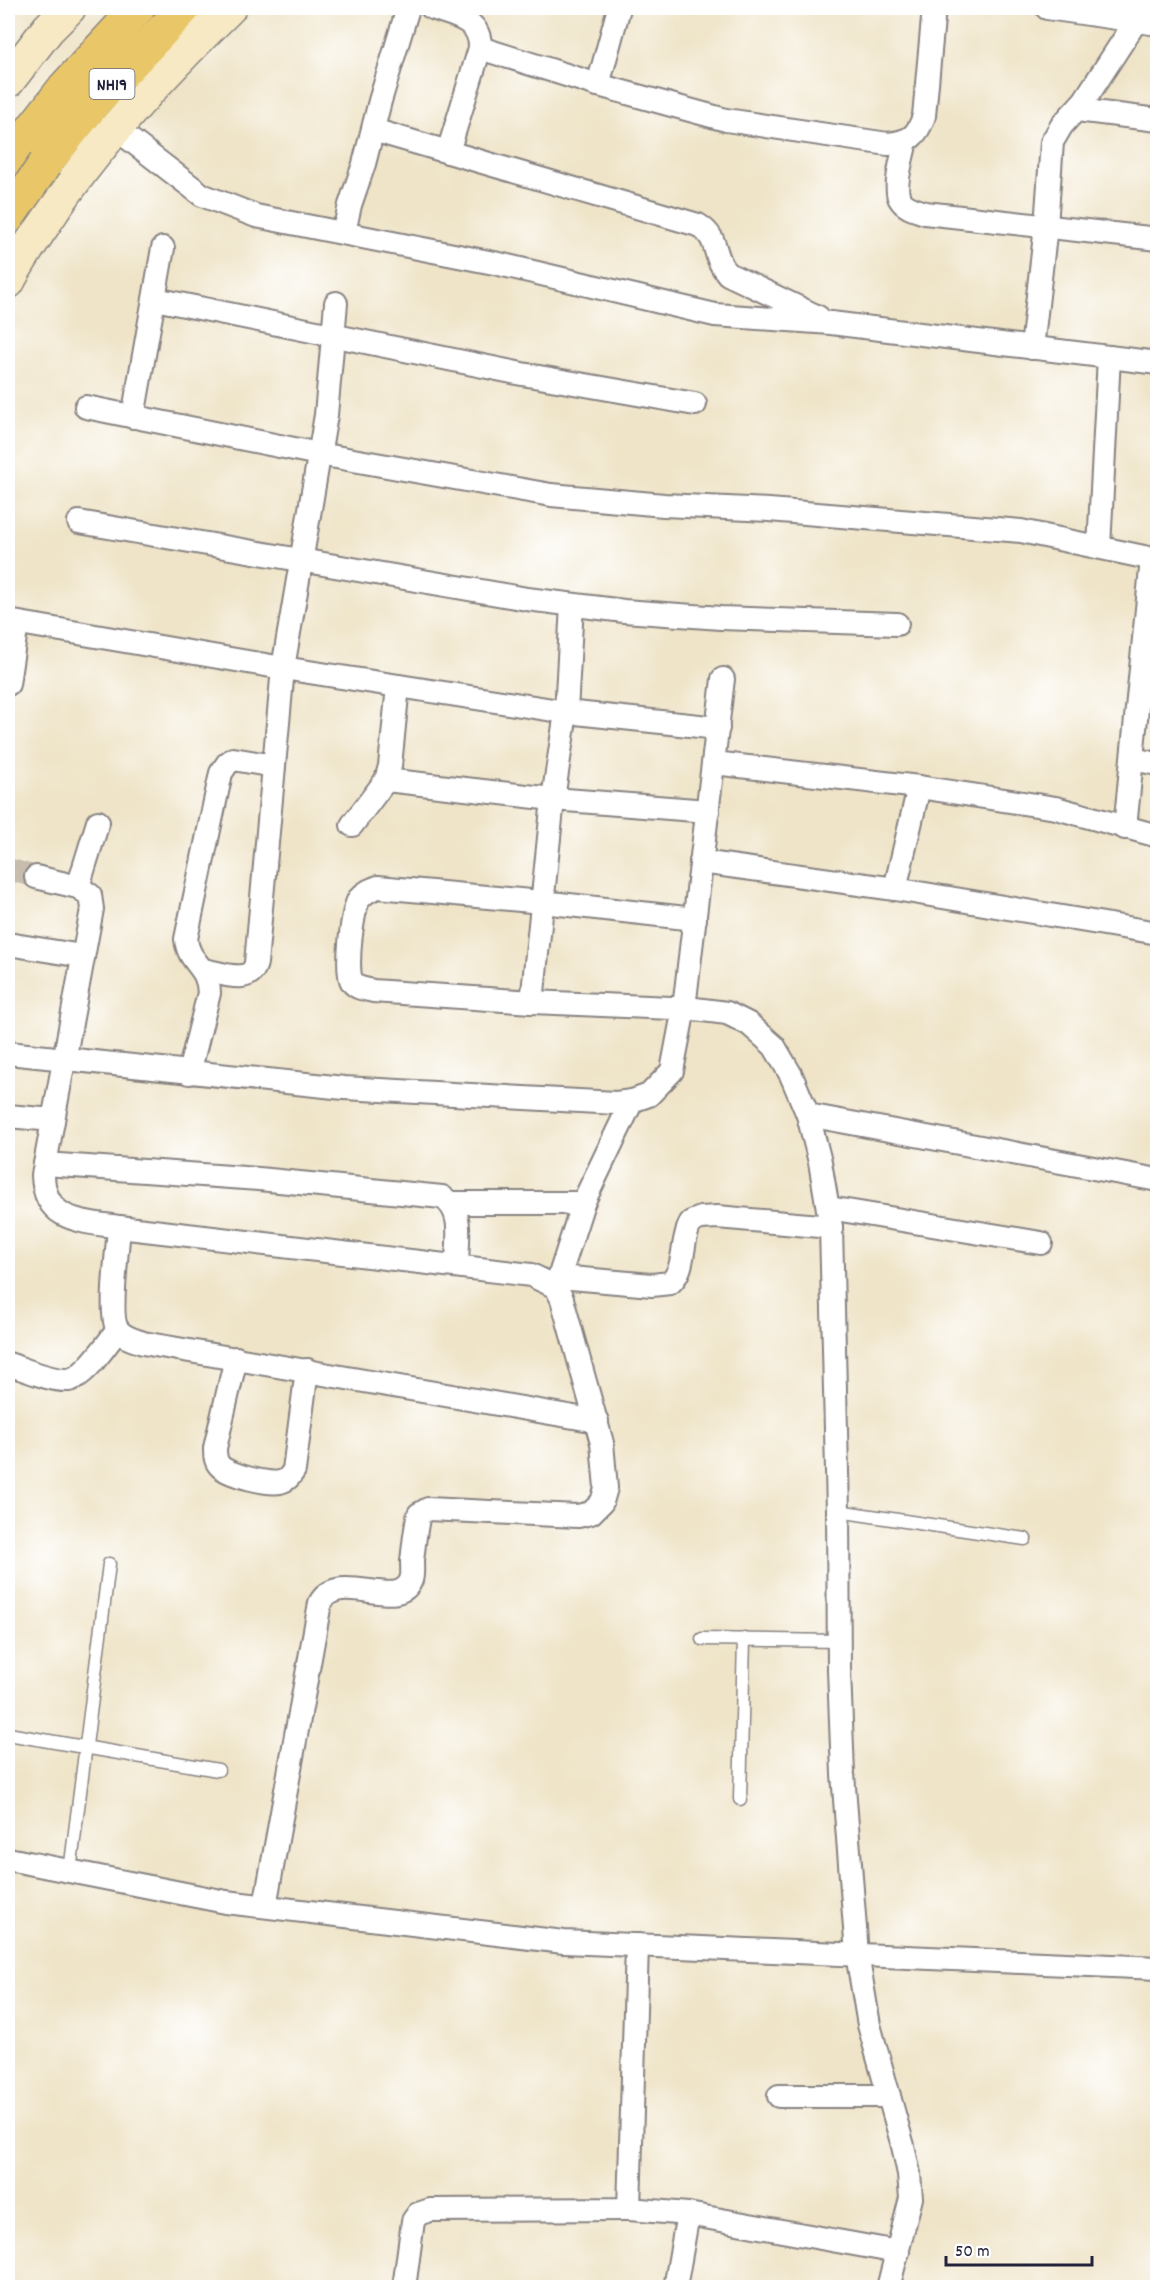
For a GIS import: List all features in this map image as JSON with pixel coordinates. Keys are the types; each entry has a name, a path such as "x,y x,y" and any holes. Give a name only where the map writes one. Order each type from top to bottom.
{"highway":[{"name":"NH19","path":"13,153 72,78 138,8"},
{"name":"NH19","path":"8,217 45,164 98,98 184,8"}],"street":[{"path":"8,81 48,29 69,8"},
{"path":"8,282 18,241 46,220 69,186 115,128 181,55 229,8"},
{"path":"344,232 408,8"},
{"path":"432,8 474,26 480,37 480,48 448,152"},
{"path":"598,85 619,8"},
{"path":"480,48 598,85 726,120 888,144 906,141 920,130 924,116 934,8"},
{"path":"1047,8 1147,22"},
{"path":"1032,348 1046,226 1052,142 1062,125 1077,110 1147,22"},
{"path":"1077,110 1158,120"},
{"path":"115,128 202,195 256,216 499,264 715,315 831,323 1158,363"},
{"path":"373,130 698,225 709,231 720,266 728,274 831,323"},
{"path":"906,141 897,188 899,199 909,207 925,213 1158,239"},
{"path":"8,190 46,220"},
{"path":"133,417 163,248"},
{"path":"155,299 522,374 695,404"},
{"path":"204,970 240,977 248,976 254,971 282,668 326,415 336,303"},
{"path":"1099,547 1109,357"},
{"path":"86,407 319,454 551,495 1021,531 1155,559 1149,663 1132,759 1125,828"},
{"path":"79,522 572,605 721,618 897,624"},
{"path":"532,1002 553,799 566,712 572,605"},
{"path":"8,684 12,622 282,668 566,712 717,729"},
{"path":"8,1053 344,1088 616,1103 632,1101 649,1095 672,1071 684,1008 723,679"},
{"path":"352,825 386,780 390,766 398,686"},
{"path":"189,1073 209,993 209,980 204,970 188,951 186,939 221,773 233,759 274,766"},
{"path":"1132,759 1158,764"},
{"path":"714,763 919,787 1056,808 1158,836"},
{"path":"386,780 553,799 708,811"},
{"path":"895,888 919,787"},
{"path":"78,887 98,822"},
{"path":"701,862 895,888 1158,933"},
{"path":"36,877 78,887 90,895 92,909 45,1164 43,1191 51,1205 61,1214 74,1220 348,1255 457,1265 531,1275 557,1282 652,1285 670,1283 680,1272 686,1231 691,1222 700,1218 830,1217 1041,1243"},
{"path":"695,919 378,887 366,891 358,901 354,913 348,973 352,983 361,989 532,1002 684,1008 727,1013 749,1024 774,1046 791,1075 808,1115 830,1217 843,1774 857,1954 869,2025 903,2146 911,2198 888,2288"},
{"path":"8,944 82,956"},
{"path":"265,1906 320,1603 325,1594 335,1588 392,1593 403,1589 411,1581 418,1515 428,1509 565,1516 591,1513 602,1502 606,1488 605,1468 597,1421 557,1282 583,1203 632,1101"},
{"path":"808,1115 1158,1180"},
{"path":"8,1116 53,1120"},
{"path":"45,1164 259,1179 429,1195 442,1197 452,1203 583,1203"},
{"path":"452,1203 458,1216 457,1265"},
{"path":"119,1227 113,1314 118,1330 128,1338 143,1343 597,1421"},
{"path":"8,1364 57,1379 68,1380 85,1370 118,1330"},
{"path":"236,1358 215,1448 216,1458 219,1465 228,1472 271,1483 289,1479 294,1470 307,1370"},
{"path":"8,1859 226,1902 564,1942 1158,1968"},
{"path":"629,2209 637,1945"},
{"path":"780,2096 889,2096"},
{"path":"404,2288 413,2221 418,2214 430,2210 629,2209 688,2214 898,2252"},
{"path":"675,2288 688,2214"}],"lane":[{"path":"838,1511 1025,1539"},
{"path":"70,1871 84,1748 110,1564"},
{"path":"702,1639 839,1641"},
{"path":"740,1799 744,1640"},
{"path":"8,1734 218,1770"}],"tunnel":[{"path":"8,869 36,877"}]}
